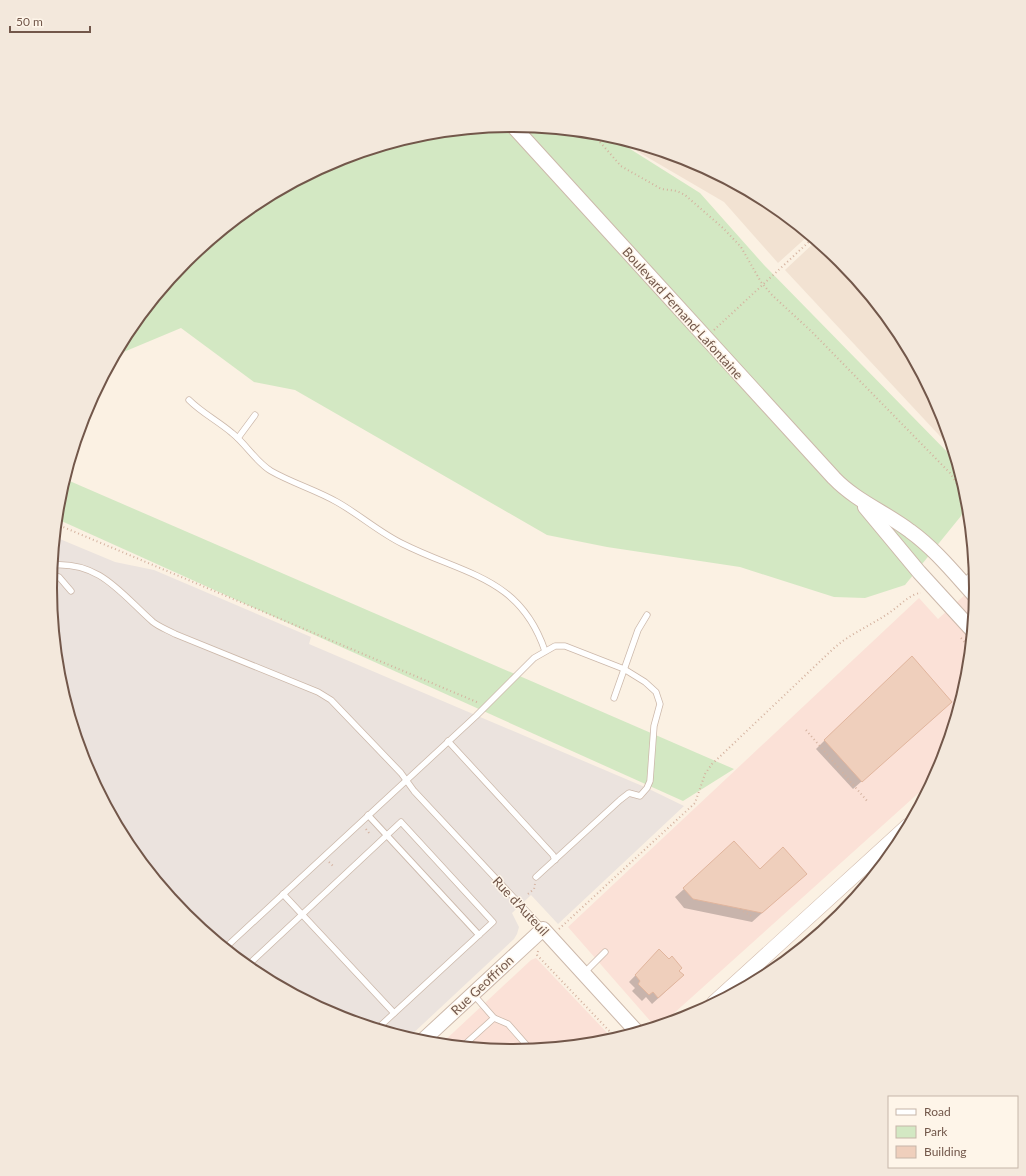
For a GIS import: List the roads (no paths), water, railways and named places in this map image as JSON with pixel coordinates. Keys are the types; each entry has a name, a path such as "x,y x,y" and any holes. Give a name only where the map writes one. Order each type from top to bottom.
{"main road":[{"path":"729,990 893,840"}],"street":[{"name":"Boulevard Fernand-Lafontaine","path":"519,132 829,474 857,498 911,531 935,552 969,589"},
{"name":"Boulevard Fernand-Lafontaine","path":"857,498 919,572 967,625"},
{"name":"Rue d'Auteuil","path":"542,929 633,1028"},
{"name":"Rue Geoffrion","path":"428,1036 542,929"}],"lane":[{"path":"189,400 203,413 222,424 271,471 336,501 397,541 467,571 500,589 518,602 532,620 538,631 545,651"},
{"path":"238,438 255,415"},
{"name":"Rue d'Auteuil","path":"58,566 88,569 106,578 154,623 175,634 318,692 331,700 542,929"},
{"path":"57,576 71,591"},
{"path":"963,583 969,577"},
{"path":"614,698 638,630 647,615"},
{"path":"229,945 486,706 530,662 555,646 565,646 624,669 652,687 660,704 654,726 651,769 647,788 640,796 629,793 536,877"},
{"path":"448,741 553,855 555,860"},
{"path":"368,815 478,935"},
{"path":"252,961 401,822 493,922 382,1024"},
{"path":"283,894 394,1013"},
{"path":"583,974 605,952"},
{"path":"473,994 494,1018 508,1024 525,1044"},
{"path":"468,1041 494,1018"}]}
